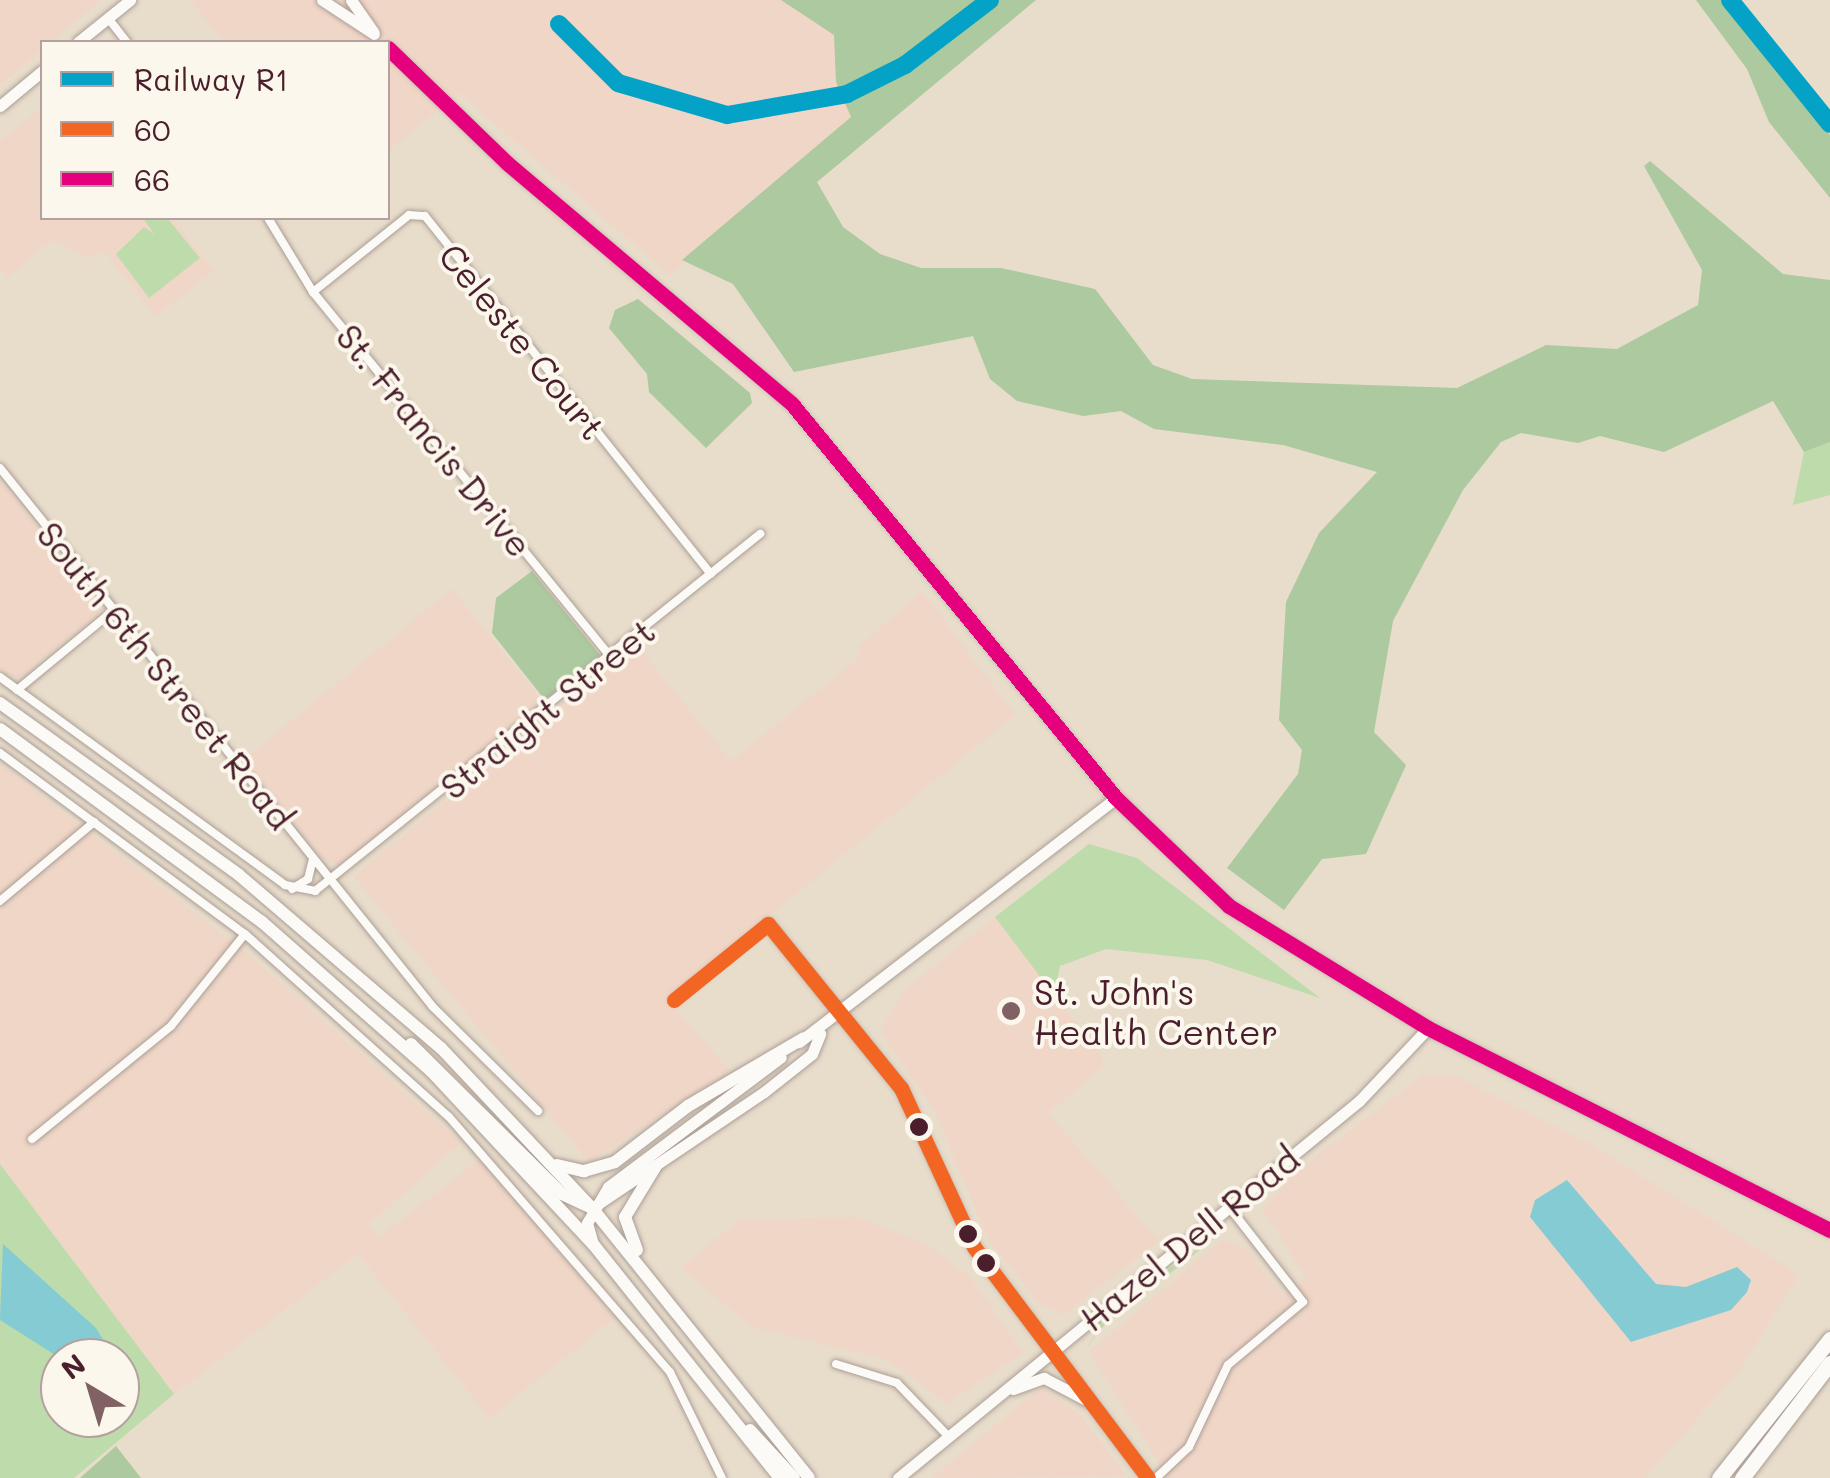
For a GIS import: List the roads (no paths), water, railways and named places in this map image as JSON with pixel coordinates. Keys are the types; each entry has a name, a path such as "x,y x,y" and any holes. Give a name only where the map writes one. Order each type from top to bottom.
{"highway":[{"path":"1718,1478 1830,1339"},
{"path":"1742,1478 1830,1363"}],"main road":[{"path":"0,702 281,908 441,1048 592,1208 809,1478"},
{"path":"0,729 235,901 379,1022 430,1057 562,1194 592,1208"},
{"path":"379,1022 593,1244 780,1478"},
{"path":"542,1153 568,1169 606,1167 804,1038"},
{"path":"656,1166 627,1208 628,1238 739,1389"},
{"path":"732,1416 771,1478"},
{"path":"732,1416 794,1478"}],"street":[{"path":"80,40 130,0"},
{"path":"322,0 378,38"},
{"path":"356,3 378,38"},
{"path":"108,18 125,40"},
{"path":"390,50 507,163 792,404 1116,798 1243,917 1428,1028 1830,1230"},
{"path":"0,106 40,73"},
{"name":"Celeste Court","path":"313,292 409,215 425,216 710,574"},
{"name":"St. Francis Drive","path":"269,220 313,292 610,656"},
{"name":"South 6th Street Road","path":"0,468 454,1031 538,1111"},
{"name":"Straight Street","path":"333,882 760,534"},
{"path":"17,690 114,610"},
{"path":"0,677 292,888 333,882"},
{"path":"0,754 245,934 442,1109 551,1226 670,1372 722,1478"},
{"path":"592,1208 788,1074 820,1034 1116,798"},
{"path":"0,902 94,822"},
{"path":"292,888 312,874 312,856"},
{"path":"674,1000 768,924 846,1014 917,1113 974,1248 1053,1347 1148,1478"},
{"path":"32,1140 171,1026 245,934"},
{"name":"Hazel Dell Road","path":"898,1478 1387,1076 1428,1028"},
{"path":"592,1208 804,1038 820,1034"},
{"path":"1156,1478 1188,1447 1232,1361 1303,1302 1228,1206"},
{"path":"592,1208 593,1244"},
{"path":"836,1364 897,1383 949,1437"},
{"path":"1005,1392 1044,1378 1093,1404"}],"water":[{"path":"1567,1180 1656,1284 1686,1287 1737,1267 1751,1280 1747,1292 1731,1310 1631,1342 1530,1217 1535,1200"},
{"path":"3,1244 96,1328 102,1338 40,1338 40,1345 0,1320"}],"rail line":[{"name":"R1","path":"559,24 618,83 727,115 847,94 905,65 990,0"},
{"name":"R1","path":"1730,0 1830,124"}],"place":[{"name":"St. John's Health Center","path":"1011,1011"}]}
